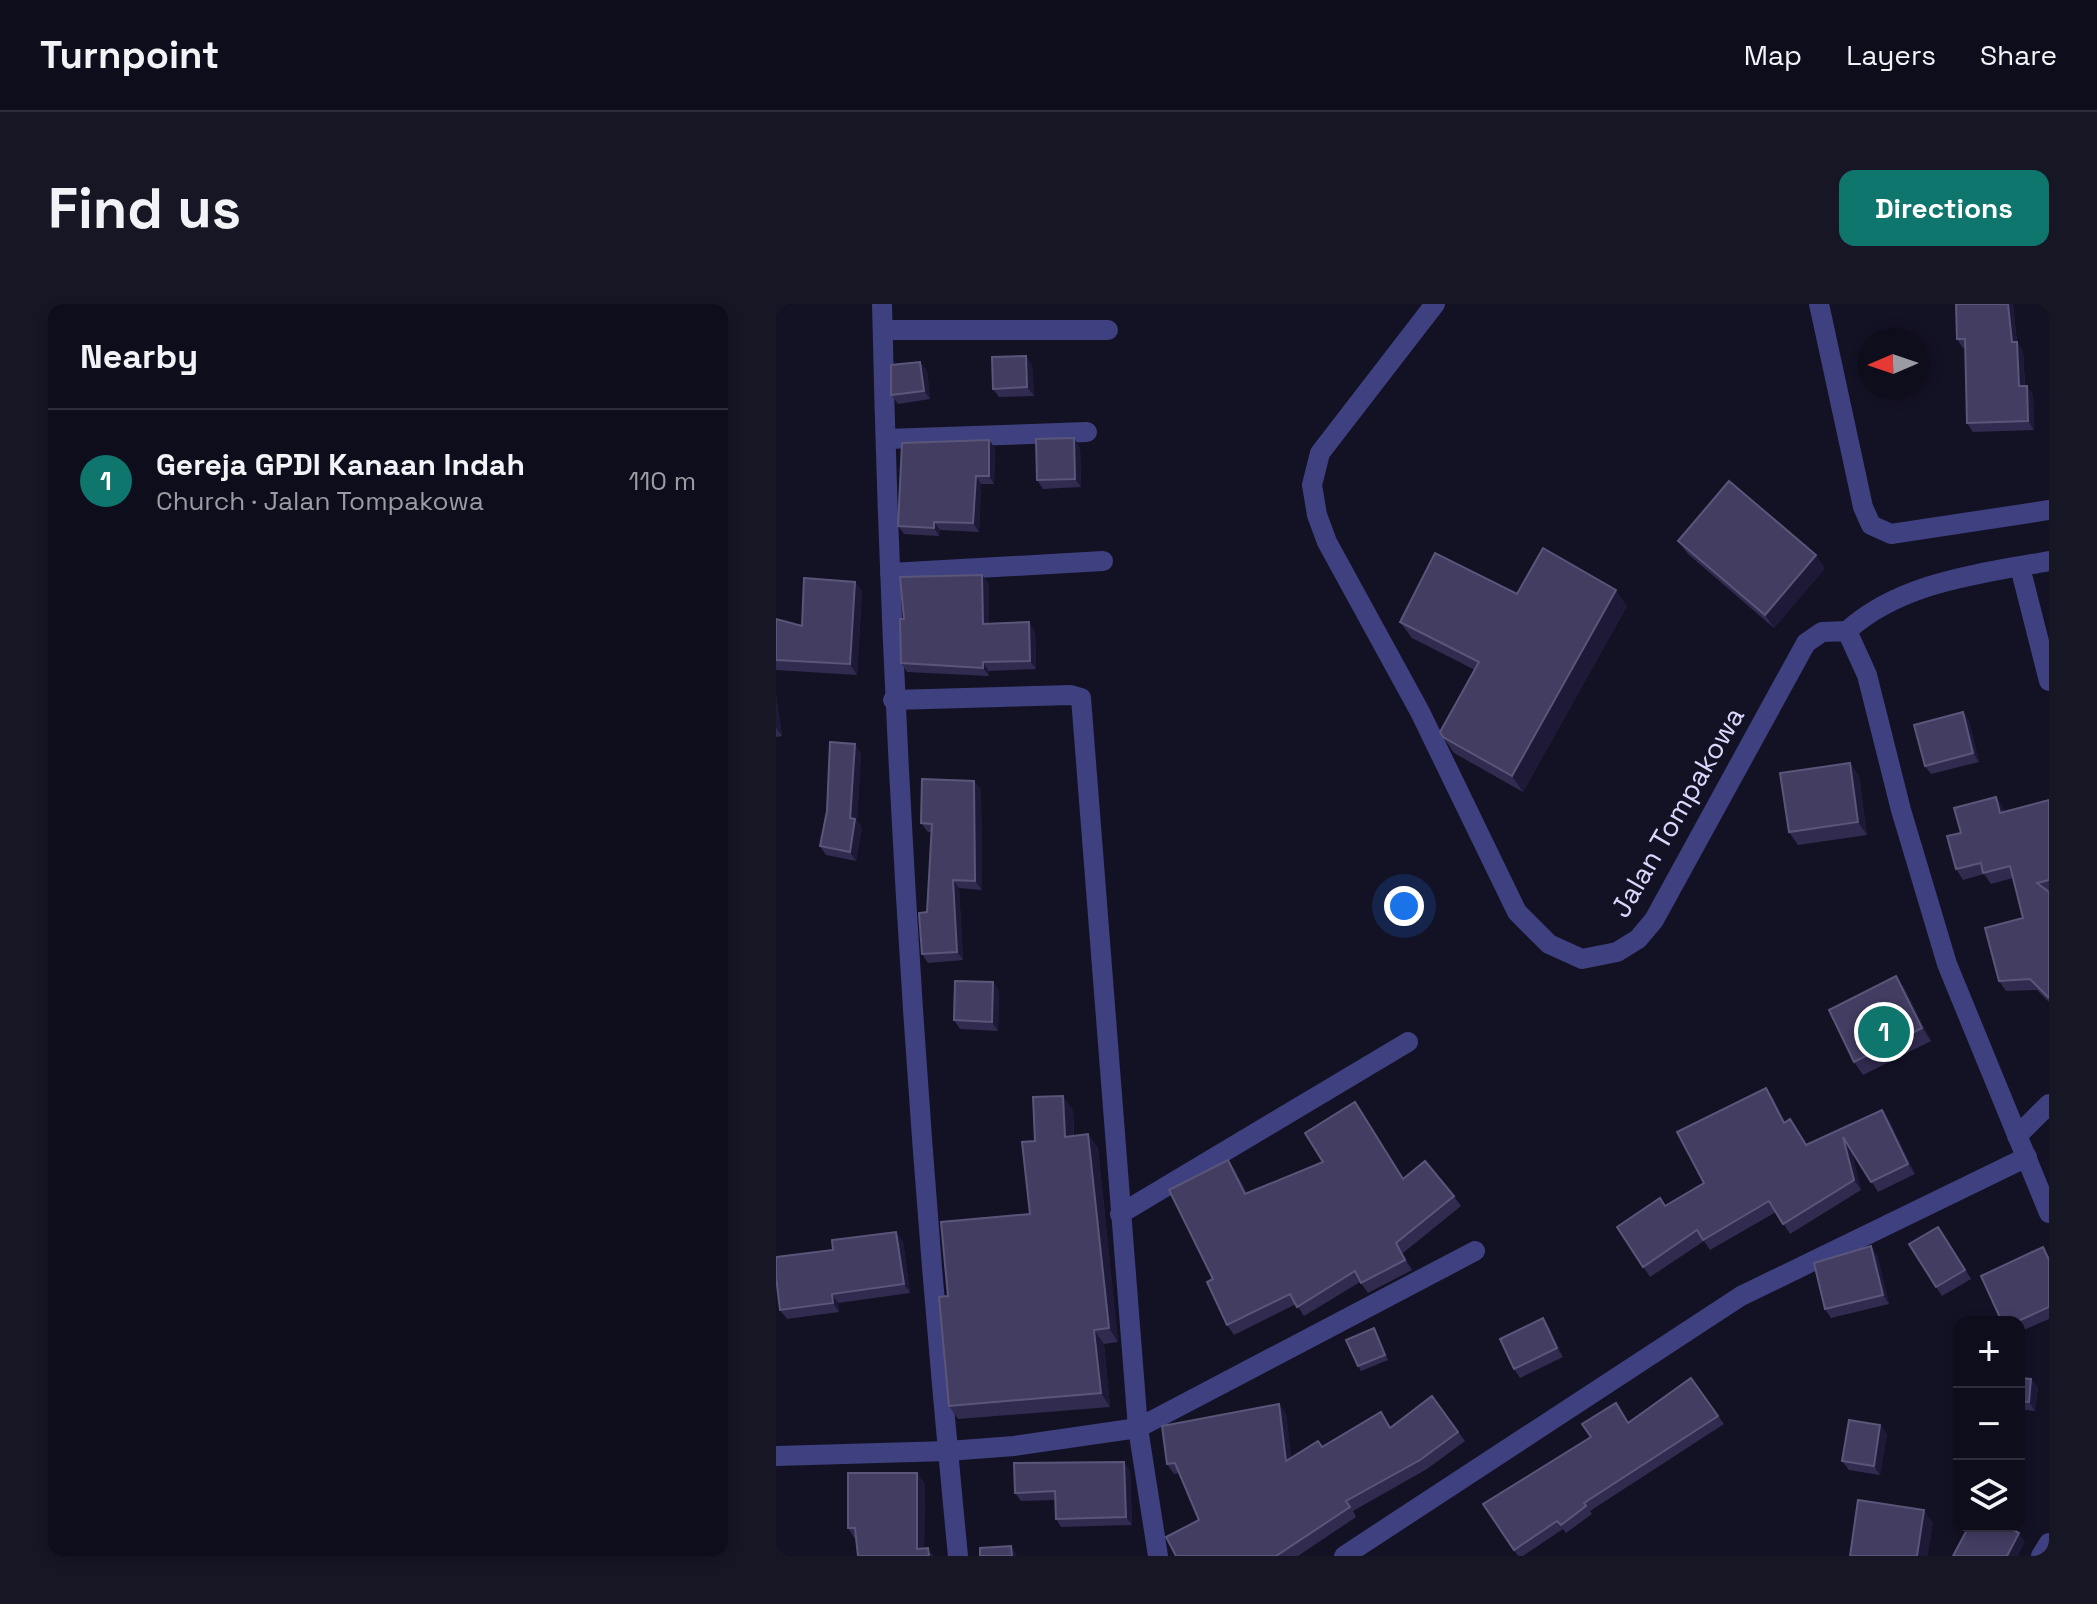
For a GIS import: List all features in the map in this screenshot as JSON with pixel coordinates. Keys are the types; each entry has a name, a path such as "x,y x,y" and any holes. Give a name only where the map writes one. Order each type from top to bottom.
{"street":[{"path":"882,304 893,700 925,1193 958,1556"},
{"name":"Jalan Tompakowa","path":"1435,304 1320,453 1312,475 1313,495 1327,542 1420,712 1508,897 1523,919 1549,944 1569,956 1594,958 1617,952 1647,931 1794,661 1814,635 1847,631"},
{"path":"1819,304 1863,507 1871,525 1891,534 2049,510"},
{"path":"883,330 1108,330"},
{"path":"886,439 1087,432"},
{"path":"890,573 1103,561"},
{"path":"2049,561 1913,591 1875,608 1847,631 1867,675 1901,810 1947,964 2049,1213"},
{"path":"2020,567 2049,681"},
{"path":"893,700 1071,695 1081,698 1138,1428 1158,1556"},
{"path":"1120,1214 1408,1042"},
{"path":"2017,1136 2049,1104"},
{"path":"1344,1556 1741,1296 2027,1157"},
{"path":"776,1456 1014,1446 1138,1428 1475,1251"},
{"path":"2041,1556 2049,1543"}],"building":[{"path":"1956,304 2008,304 2012,342 2017,342 2019,386 2027,386 2028,421 1967,423 1965,339 1957,339"},
{"path":"1026,356 1027,387 993,389 992,357"},
{"path":"920,362 924,391 891,395 891,365"},
{"path":"1074,438 1075,479 1037,480 1036,439"},
{"path":"989,440 989,476 976,476 973,523 934,522 934,528 898,526 902,443"},
{"path":"1729,481 1816,555 1765,615 1678,541"},
{"path":"1543,548 1616,590 1512,776 1443,737 1440,732 1479,662 1400,622 1435,553 1517,594"},
{"path":"982,575 983,624 1029,622 1030,661 983,662 983,668 901,663 900,619 904,619 900,577"},
{"path":"804,578 855,582 850,664 776,660 776,619 802,626"},
{"path":"1963,712 1973,753 1925,766 1914,725"},
{"path":"830,742 855,744 850,818 855,819 850,852 820,846 827,811"},
{"path":"1850,763 1858,822 1789,832 1780,773"},
{"path":"922,779 974,781 975,881 953,880 957,952 922,954 919,913 927,912 932,824 921,823"},
{"path":"1996,797 2000,813 2049,800 2049,880 2037,883 2049,892 2049,998 2030,979 1999,981 1985,928 2023,918 2010,866 1983,873 1981,863 1956,869 1947,836 1961,833 1954,808"},
{"path":"1896,976 1922,1028 1854,1062 1829,1010"},
{"path":"955,981 993,982 992,1022 954,1020"},
{"path":"1766,1088 1784,1123 1790,1119 1806,1145 1882,1110 1908,1164 1871,1182 1843,1137 1854,1180 1783,1224 1769,1201 1703,1240 1697,1230 1643,1267 1617,1227 1660,1198 1665,1206 1704,1183 1677,1132"},
{"path":"1063,1096 1065,1137 1088,1134 1109,1328 1094,1330 1101,1393 949,1406 939,1297 948,1296 941,1222 1030,1214 1022,1142 1035,1141 1033,1097"},
{"path":"1355,1102 1403,1179 1425,1161 1454,1196 1396,1243 1405,1260 1361,1283 1355,1271 1297,1307 1290,1294 1227,1325 1207,1282 1213,1279 1169,1190 1228,1160 1245,1194 1323,1162 1305,1133"},
{"path":"1938,1227 1965,1270 1936,1287 1909,1244"},
{"path":"896,1232 904,1284 832,1294 833,1303 780,1310 776,1257 833,1250 832,1240"},
{"path":"1871,1246 1883,1295 1825,1309 1814,1263"},
{"path":"2043,1247 2049,1260 2049,1307 2025,1318 1999,1316 1981,1276"},
{"path":"1543,1318 1557,1348 1514,1369 1500,1339"},
{"path":"1374,1328 1385,1355 1358,1366 1346,1340"},
{"path":"1691,1378 1718,1416 1584,1503 1586,1506 1561,1525 1557,1521 1514,1550 1483,1504 1591,1437 1582,1424 1616,1403 1628,1423"},
{"path":"2025,1378 2031,1379 2029,1402 2025,1402"},
{"path":"1432,1396 1458,1432 1420,1460 1346,1501 1350,1507 1276,1556 1176,1556 1166,1537 1199,1520 1175,1463 1167,1464 1162,1426 1279,1404 1286,1461 1318,1441 1322,1447 1381,1412 1390,1428"},
{"path":"1849,1420 1880,1425 1874,1466 1842,1461"},
{"path":"1124,1462 1126,1517 1056,1519 1055,1491 1015,1493 1014,1463"},
{"path":"848,1473 917,1473 917,1549 928,1548 929,1556 858,1556 855,1528 848,1528"},
{"path":"1858,1500 1924,1510 1917,1556 1850,1556"},
{"path":"1966,1532 2019,1533 2007,1556 1953,1556"},
{"path":"1011,1546 1012,1556 980,1556 980,1548"}],"place":[{"name":"Gereja GPDI Kanaan Indah","path":"1884,1032"}]}
